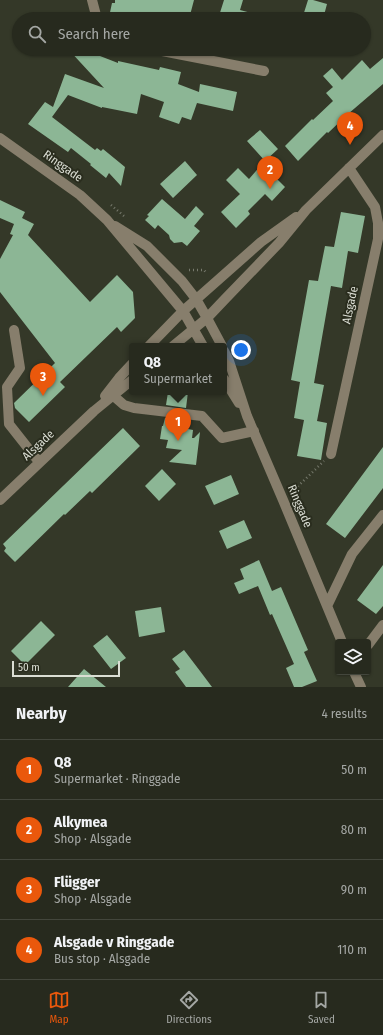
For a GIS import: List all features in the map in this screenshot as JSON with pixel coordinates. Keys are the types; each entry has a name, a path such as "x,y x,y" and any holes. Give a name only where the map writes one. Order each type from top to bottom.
{"street":[{"path":"92,0 95,12"},
{"path":"188,56 264,71"},
{"path":"178,343 207,318 279,242 306,210 383,135"},
{"name":"Ringgade","path":"0,138 80,195 107,220 183,312 201,343"},
{"name":"Alsgade","path":"331,454 378,239 378,224 375,207 349,168"},
{"path":"152,343 196,299 261,242 306,210"},
{"name":"Ringgade","path":"107,220 147,246 182,281 196,299 220,343"},
{"path":"14,330 20,368 7,387 9,424 39,462"},
{"name":"Ringgade","path":"227,357 247,416"},
{"name":"Alsgade","path":"0,500 94,411 111,393 129,368"},
{"name":"Alsgade","path":"111,393 129,382"},
{"name":"Ringgade","path":"227,384 247,416 254,431 341,639"},
{"path":"111,393 124,405 134,408 202,416 222,438 254,431"},
{"path":"327,606 352,554 383,515"},
{"path":"371,642 383,625"},
{"path":"355,675 361,687"}],"path":[{"path":"283,500 331,454"}],"building":[{"path":"115,0 194,0 191,12 110,12 112,3 115,3"},
{"path":"224,0 243,0 240,10 247,12 220,12"},
{"path":"308,0 327,4 325,12 304,12"},
{"path":"74,56 100,56 118,63 118,61 159,70 160,67 181,72 178,84 199,92 200,84 237,92 233,111 197,103 191,120 182,117 179,124 159,117 164,102 141,94 137,114 102,108 68,95 52,117 95,150 97,148 101,151 103,149 125,167 121,186 109,173 106,178 71,148 68,152 28,124 45,102 53,107 65,74 104,88"},
{"path":"383,58 383,84 328,133 327,132 298,161 285,146 312,119 313,120 333,101 326,93 333,87 323,76 332,68 342,80 362,60 370,69"},
{"path":"260,130 278,149 265,161 247,141"},
{"path":"185,161 197,175 173,198 160,184"},
{"path":"262,164 285,187 272,201 265,194 248,211 250,214 236,228 221,212 240,194 226,180 238,168 249,179"},
{"path":"162,199 185,219 196,206 204,214 194,226 200,231 187,246 182,242 174,243 170,239 169,235 158,225 155,229 145,220 149,216 147,215"},
{"path":"0,200 25,212 22,218 34,224 28,235 90,302 117,275 133,292 135,318 121,332 117,327 60,382 65,387 29,422 15,408 14,403 55,363 0,292 0,259 13,235 10,234 14,224 0,218"},
{"path":"341,212 365,216 358,253 348,251 342,288 331,286 314,383 324,385 317,421 327,423 321,460 297,456 304,420 294,418 300,382 291,380 309,280 318,281 325,246 334,247"},
{"path":"168,395 188,395 186,408 166,405"},
{"path":"165,418 184,420 183,428 193,430 192,438 200,432 196,465 169,462 182,450 166,448 168,440 160,439"},
{"path":"123,428 140,446 92,493 90,491 65,515 64,514 15,562 4,551 6,548 3,544"},
{"path":"383,447 383,488 345,538 326,524"},
{"path":"162,469 176,484 159,501 145,486"},
{"path":"231,475 239,494 214,505 205,486"},
{"path":"244,520 252,538 227,549 219,531"},
{"path":"259,560 272,591 281,587 308,650 304,652 317,681 302,687 294,687 286,668 294,664 272,614 270,615 258,586 239,594 234,583 244,579 240,569"},
{"path":"383,565 383,606 376,614 357,600"},
{"path":"161,607 165,632 139,637 135,611"},
{"path":"41,621 55,635 25,665 11,651"},
{"path":"107,635 126,658 111,669 93,646"},
{"path":"184,650 212,687 186,687 175,672 180,669 172,659"},
{"path":"84,669 106,687 68,687"}],"place":[{"name":"Alsgade v Ringgade","path":"350,145"},
{"name":"Alkymea","path":"270,189"},
{"name":"Flügger","path":"43,396"},
{"name":"Q8","path":"178,441"}]}
